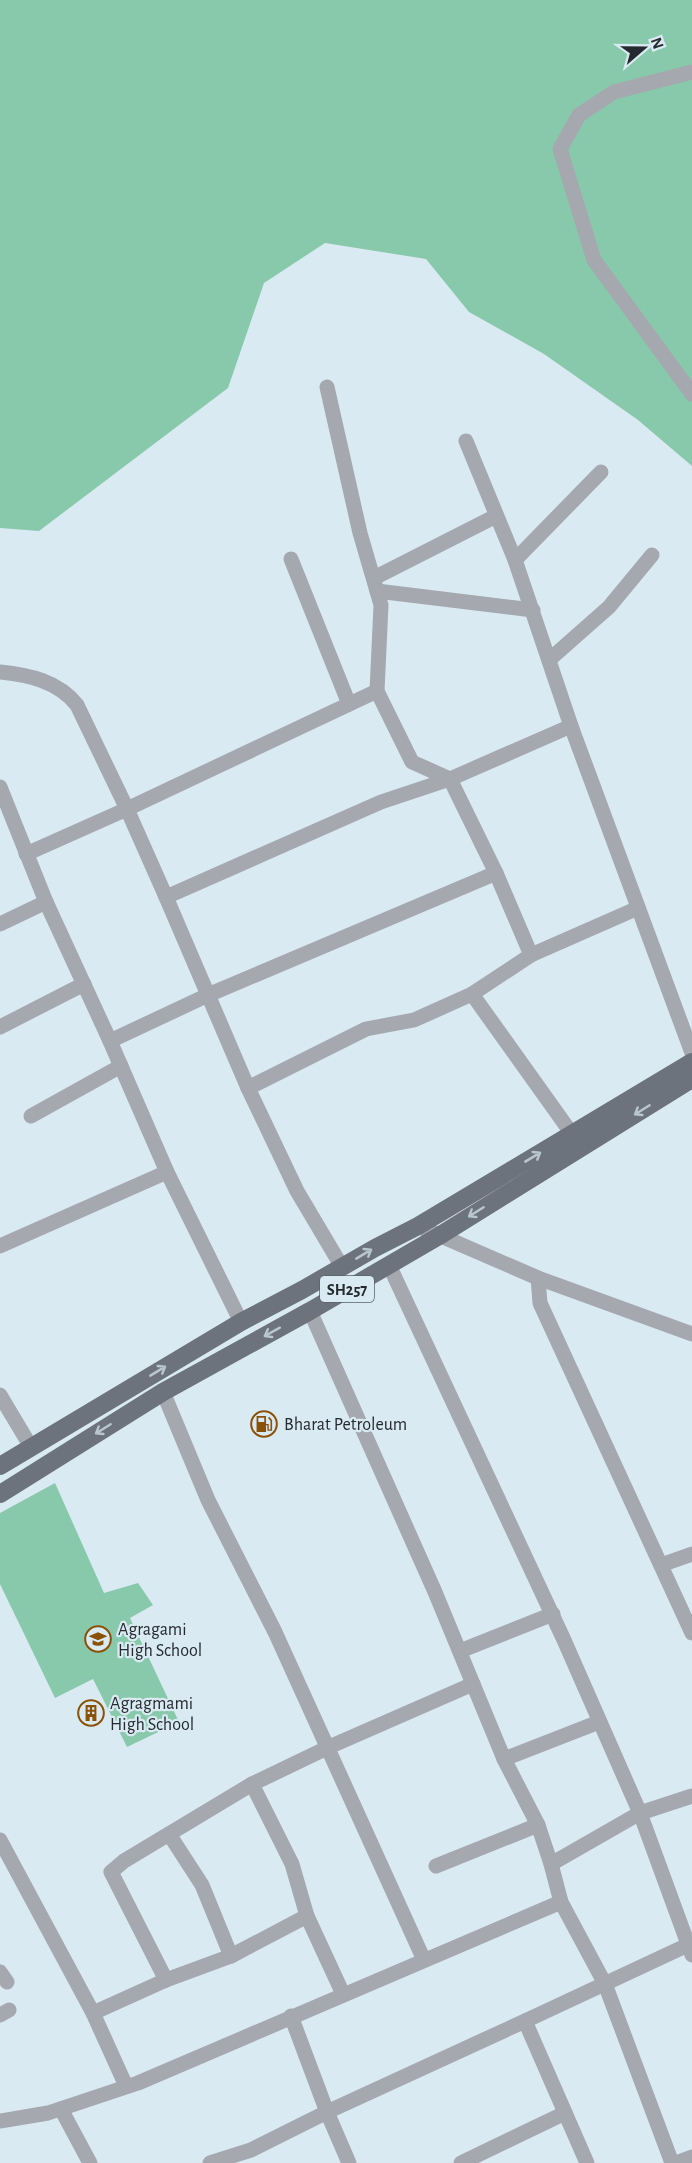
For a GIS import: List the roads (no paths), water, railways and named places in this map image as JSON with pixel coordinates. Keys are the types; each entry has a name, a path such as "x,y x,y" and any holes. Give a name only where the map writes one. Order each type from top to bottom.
{"main road":[{"name":"SH257","path":"0,1466 241,1322 418,1226 692,1062"},
{"name":"SH257","path":"0,1494 163,1392 310,1311 439,1236 692,1079"}],"street":[{"path":"692,72 614,92 579,116 560,149 594,260 692,394"},
{"path":"327,387 360,533 381,606 377,691 412,762 450,779 496,873 531,955"},
{"path":"466,441 515,560 571,726 692,1053"},
{"path":"515,560 601,472"},
{"path":"375,584 496,516"},
{"path":"549,660 609,607 652,555"},
{"path":"291,559 349,704"},
{"path":"375,584 533,610"},
{"path":"0,672 35,678 56,685 68,693 77,705 166,897 248,1088 297,1191 342,1267"},
{"path":"26,854 377,691"},
{"path":"166,897 381,802 450,779 571,726"},
{"path":"0,787 46,902 167,1172 241,1322"},
{"path":"110,1041 208,995 496,873"},
{"path":"0,924 46,902"},
{"path":"248,1088 366,1029 414,1020 472,994 531,955 638,908"},
{"path":"0,1027 84,984"},
{"path":"472,994 572,1134"},
{"path":"31,1116 121,1066"},
{"path":"0,1246 167,1172"},
{"path":"418,1226 538,1278 692,1334"},
{"path":"210,2163 254,2156 327,2112 604,1984 691,1948 640,1813 552,1614 389,1265"},
{"path":"538,1278 540,1303 692,1633"},
{"path":"310,1311 460,1651 504,1759 538,1825 561,1902 604,1984 674,2163 692,2157"},
{"path":"163,1392 208,1500 275,1632 424,1960"},
{"path":"0,1395 31,1447"},
{"path":"661,1565 692,1554"},
{"path":"460,1651 552,1614"},
{"path":"166,1980 111,1872 124,1861 252,1784 329,1747 473,1684"},
{"path":"504,1759 599,1722"},
{"path":"252,1784 292,1864 308,1916 343,1994"},
{"path":"551,1864 640,1813 692,1796"},
{"path":"436,1866 538,1825"},
{"path":"169,1834 202,1885 231,1956"},
{"path":"0,1840 93,2013 126,2086"},
{"path":"0,2121 48,2113 126,2086 561,1902"},
{"path":"93,2013 166,1980 231,1956 308,1916"},
{"path":"291,2016 349,2163"},
{"path":"525,2021 587,2163"},
{"path":"61,2109 90,2163"},
{"path":"461,2163 565,2113"}],"place":[{"name":"Bharat Petroleum","path":"264,1424"},
{"name":"Agragami High School","path":"98,1639"},
{"name":"Agragmami High School","path":"91,1713"}]}
